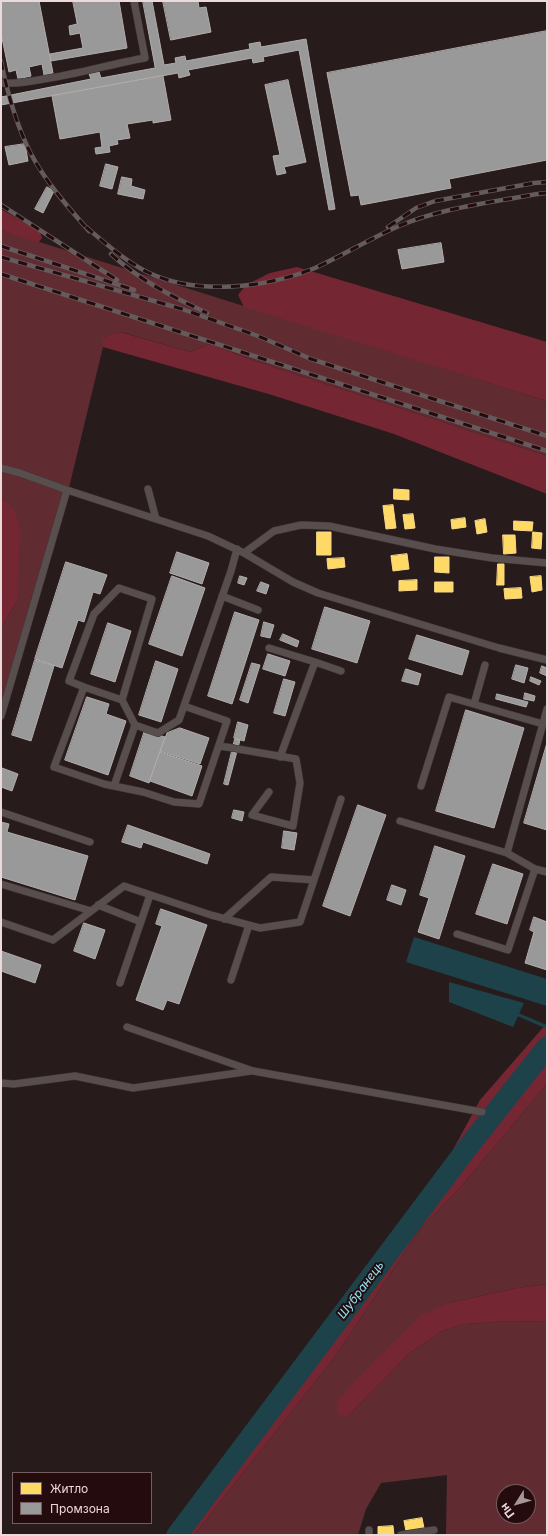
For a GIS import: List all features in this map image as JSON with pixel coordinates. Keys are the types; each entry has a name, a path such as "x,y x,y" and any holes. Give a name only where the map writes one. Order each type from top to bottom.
{"lane":[{"path":"1,83 16,84 71,75 116,63 145,58 134,1"},
{"path":"1,468 208,536 237,549 293,582 318,593 499,648 547,660"},
{"path":"148,489 156,519"},
{"path":"1,716 67,490"},
{"path":"244,553 274,531 301,525 322,525 390,538 435,549 492,558 547,563"},
{"path":"122,700 152,599 119,588 94,614 69,681 122,700 135,725 158,733 179,720 237,549"},
{"path":"222,596 258,610"},
{"path":"269,648 341,671"},
{"path":"280,757 315,662"},
{"path":"474,704 485,666"},
{"path":"84,687 54,767 104,784 143,792 174,802 199,804 227,721 184,706"},
{"path":"421,786 449,697 543,724"},
{"path":"507,853 547,709"},
{"path":"114,786 135,725"},
{"path":"218,746 296,760 300,783 293,826 252,815 269,792"},
{"path":"1,922 53,940 124,886 224,919 260,928 300,922 341,800"},
{"path":"1,812 90,842"},
{"path":"400,821 507,853 535,869 547,872"},
{"path":"457,934 508,950 535,869"},
{"path":"224,919 271,877 314,880"},
{"path":"1,884 91,911"},
{"path":"120,983 150,895"},
{"path":"98,905 141,922"},
{"path":"231,980 249,925"},
{"path":"127,1027 253,1071 482,1112"},
{"path":"1,1083 14,1084 75,1076 133,1088 253,1071"},
{"path":"401,1535 434,1530"}],"shaded area":[{"path":"1,209 40,232 42,238 38,243 1,230"},
{"path":"1,230 547,401 547,456 249,359 210,344 190,352 121,332 103,337 103,347 68,492 1,725 1,628 17,601 5,501 1,499"},
{"path":"297,267 547,342 547,401 244,307 238,295 246,285 270,273"},
{"path":"120,332 190,352 210,344 249,359 547,456 547,494 394,434 272,395 103,347 103,337"},
{"path":"1,499 5,501 15,512 20,528 17,601 1,628"},
{"path":"547,1023 547,1084 459,1189 421,1228 334,1358 194,1535 172,1535 412,1225 480,1100"},
{"path":"547,1084 547,1284 517,1288 449,1303 347,1417 411,1352 442,1331 464,1324 511,1321 547,1322 547,1535 446,1535 447,1475 381,1483 366,1509 358,1535 194,1535 334,1358 421,1228 459,1189"},
{"path":"547,1284 547,1322 511,1321 464,1324 442,1331 411,1352 347,1417 338,1414 337,1401 374,1361 420,1316 449,1303 517,1288"}],"water":[{"path":"414,937 547,979 547,1006 406,962"},
{"path":"449,982 524,1003 513,1027 449,1002"}],"building: Житло":[{"path":"394,489 409,490 409,500 394,499"},
{"path":"393,505 396,528 386,529 383,506"},
{"path":"413,514 415,528 405,529 403,515"},
{"path":"465,518 466,527 452,529 451,520"},
{"path":"485,519 487,532 477,534 475,521"},
{"path":"514,521 533,522 532,531 514,530"},
{"path":"317,532 331,532 331,555 317,555"},
{"path":"533,532 542,533 541,549 532,548"},
{"path":"503,535 515,535 516,553 504,554"},
{"path":"407,554 409,569 393,571 391,556"},
{"path":"435,557 449,557 449,573 435,572"},
{"path":"344,558 345,567 328,569 327,559"},
{"path":"498,564 504,564 504,585 497,585"},
{"path":"541,576 542,590 532,592 530,577"},
{"path":"417,580 417,590 399,591 399,581"},
{"path":"435,582 453,582 453,592 435,592"},
{"path":"521,588 522,598 505,599 504,589"},
{"path":"422,1518 424,1528 406,1531 404,1521"},
{"path":"393,1526 394,1535 378,1535 378,1527"}],"building: Промзона":[{"path":"1,1 39,1 53,73 44,75 42,64 29,67 31,76 18,79 16,70 9,72 1,33"},
{"path":"73,1 119,1 127,48 51,61 50,54 83,48 80,33 70,35 69,26 77,24"},
{"path":"143,1 152,1 164,65 176,63 175,58 185,56 186,61 250,49 249,44 260,42 261,47 306,39 335,209 329,210 299,50 263,57 264,61 253,63 252,58 188,70 190,75 179,78 178,73 1,105 1,97 91,79 89,74 99,72 101,78 155,68"},
{"path":"163,1 198,1 199,8 206,7 211,32 171,40"},
{"path":"547,31 547,160 449,179 451,188 361,205 359,195 351,196 327,73"},
{"path":"163,76 171,120 153,123 153,120 127,124 130,138 117,140 118,144 109,146 110,152 96,154 95,148 102,147 100,132 60,139 52,96"},
{"path":"288,80 306,162 284,167 286,173 277,175 273,156 280,155 265,85"},
{"path":"25,144 28,161 9,165 5,147"},
{"path":"106,164 118,167 112,189 100,186"},
{"path":"122,177 132,179 131,186 145,190 143,199 118,194"},
{"path":"47,187 54,191 43,213 35,209"},
{"path":"441,243 444,262 402,269 398,250"},
{"path":"177,552 209,563 202,584 170,573"},
{"path":"66,562 107,575 100,594 93,592 84,622 78,620 62,668 35,659"},
{"path":"172,576 205,588 182,656 149,644"},
{"path":"240,576 247,578 244,585 238,583"},
{"path":"261,582 269,585 266,594 257,591"},
{"path":"325,607 370,621 357,663 312,649"},
{"path":"235,612 259,620 232,704 208,696"},
{"path":"264,622 274,625 270,638 261,636"},
{"path":"108,623 131,631 115,682 91,674"},
{"path":"283,634 299,641 297,647 280,640"},
{"path":"417,635 469,651 462,675 409,659"},
{"path":"268,654 290,661 285,676 263,669"},
{"path":"35,660 54,666 31,741 12,735"},
{"path":"156,661 178,669 161,722 139,715"},
{"path":"252,663 260,665 248,703 240,700"},
{"path":"516,665 528,668 524,683 512,679"},
{"path":"542,666 547,668 547,676 540,673"},
{"path":"406,669 421,674 418,685 402,681"},
{"path":"531,677 541,681 539,685 530,681"},
{"path":"284,679 295,682 285,716 274,713"},
{"path":"525,693 535,696 534,701 524,699"},
{"path":"497,694 528,702 526,707 496,699"},
{"path":"87,697 109,704 106,714 126,721 108,775 65,760"},
{"path":"466,710 524,728 494,828 436,811"},
{"path":"238,722 248,725 244,741 234,738"},
{"path":"180,728 209,738 200,764 160,751 167,733"},
{"path":"145,730 165,737 149,783 130,776"},
{"path":"235,739 240,740 228,785 224,784"},
{"path":"547,743 547,830 524,823"},
{"path":"160,752 202,766 192,796 150,781"},
{"path":"2,768 18,774 12,791 1,787"},
{"path":"358,805 386,815 350,916 323,906"},
{"path":"234,810 244,812 242,821 232,818"},
{"path":"1,822 9,824 7,832 88,856 75,900 1,877"},
{"path":"128,825 210,854 207,864 143,842 141,848 122,842"},
{"path":"284,831 297,833 294,850 282,848"},
{"path":"435,846 465,856 439,939 418,932 429,898 420,895"},
{"path":"493,864 523,874 507,924 476,914"},
{"path":"392,885 406,890 401,905 387,900"},
{"path":"161,909 207,925 179,1004 167,1000 163,1010 136,1000 162,926 156,924"},
{"path":"534,917 547,922 547,970 525,963 534,932 530,930"},
{"path":"84,923 105,930 95,959 74,951"},
{"path":"1,951 41,965 35,983 1,971"}],"waterway":[{"path":"519,1015 547,1027"},
{"name":"Шубранець","path":"177,1535 468,1147 547,1047"}],"railway":[{"path":"1,61 12,107 30,152 49,183 89,231"},
{"path":"388,227 416,208 435,201 547,182"},
{"path":"86,227 123,257 147,272 166,280 209,287 231,286 253,284 296,275 315,268 399,226 424,217 450,210 547,193"},
{"path":"1,205 117,280"},
{"path":"1,246 134,290"},
{"path":"111,254 145,280 207,313"},
{"path":"1,257 182,309 258,336 311,359 547,436"},
{"path":"1,274 547,451"}]}
